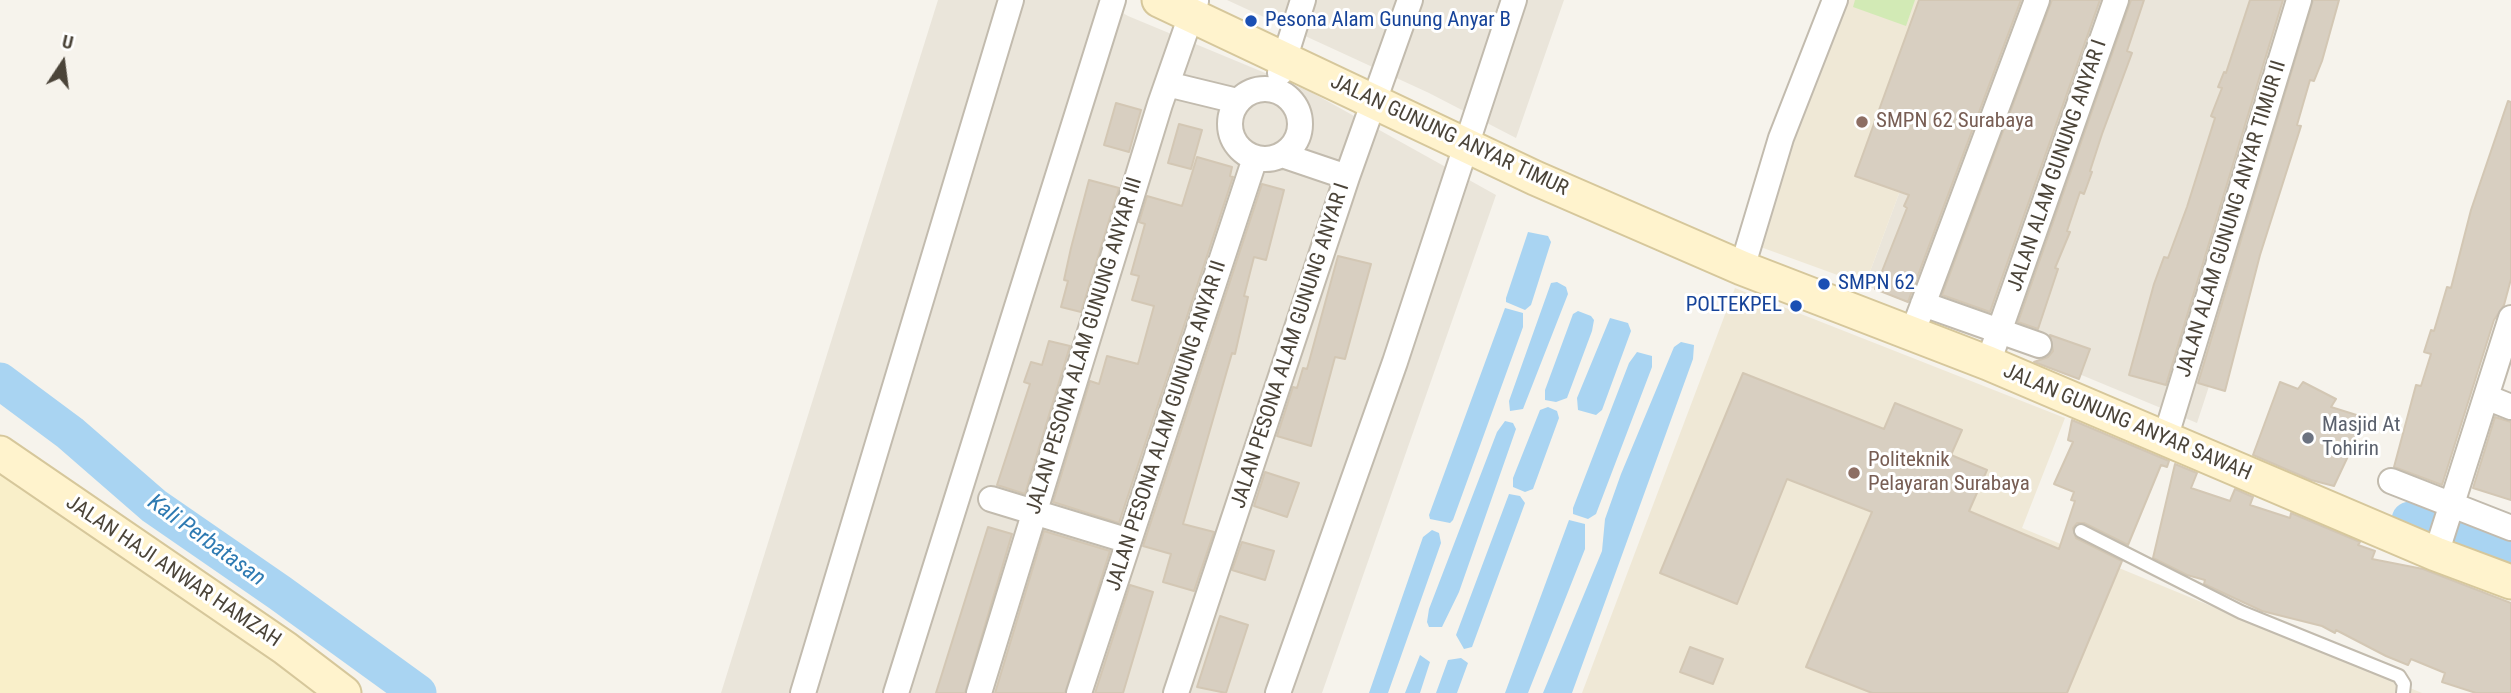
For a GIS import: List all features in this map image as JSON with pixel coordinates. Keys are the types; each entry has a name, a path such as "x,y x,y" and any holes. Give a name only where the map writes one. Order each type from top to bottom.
{"street":[{"path":"803,693 1011,0"},
{"path":"896,693 1113,0"},
{"name":"JALAN GUNUNG ANYAR TIMUR","path":"1159,0 1193,8 1283,58 1375,102 1742,268"},
{"name":"JALAN PESONA ALAM GUNUNG ANYAR I","path":"1176,693 1347,177 1410,0"},
{"path":"1278,693 1468,146 1514,0"},
{"path":"1742,268 1781,138 1835,0"},
{"path":"2037,0 1917,319 2001,332 2039,345"},
{"name":"JALAN ALAM GUNUNG ANYAR I","path":"1988,363 2116,0"},
{"name":"JALAN ALAM GUNUNG ANYAR TIMUR II","path":"2165,439 2299,0"},
{"path":"1275,90 1296,2"},
{"name":"JALAN PESONA ALAM GUNUNG ANYAR III","path":"979,693 1167,83 1193,8"},
{"path":"1167,83 1237,101"},
{"path":"1261,89 1275,90 1287,97 1296,107 1300,121 1299,134 1293,147 1282,155 1268,159 1255,158 1242,151 1234,141 1230,127 1231,113 1237,101 1248,93 1261,89"},
{"path":"1282,155 1347,177"},
{"name":"JALAN PESONA ALAM GUNUNG ANYAR II","path":"1079,693 1255,158"},
{"name":"JALAN GUNUNG ANYAR SAWAH","path":"1742,268 1917,319 1988,363 2511,582"},
{"path":"2437,550 2511,318"},
{"path":"2486,397 2511,407"},
{"name":"JALAN HAJI ANWAR HAMZAH","path":"0,453 285,648 344,693"},
{"path":"2391,481 2451,507 2511,528"},
{"path":"991,499 1129,541"}],"lane":[{"path":"2081,531 2241,612 2399,676 2403,693"}],"shaded area":[{"path":"938,0 1100,0 1128,16 1311,92 1496,195 1322,693 721,693"},
{"path":"1227,0 1564,0 1516,138 1429,93"},
{"name":"SMPN 62 Surabaya","path":"1842,0 1971,0 1865,285 1755,245"},
{"path":"1971,0 2335,0 2197,423 1865,285"},
{"name":"Politeknik Pelayaran Surabaya","path":"1735,288 2065,418 2022,528 2422,693 1582,693"}],"green space":[{"path":"1855,0 1915,0 1906,26 1853,7"}],"sand":[{"path":"0,453 344,693 0,693"}],"water":[{"path":"1528,232 1548,236 1551,242 1531,305 1525,310 1506,302 1506,298"},
{"path":"1557,282 1566,287 1568,294 1523,409 1510,411 1509,401 1551,283"},
{"path":"1505,308 1523,313 1523,327 1453,520 1450,523 1430,519 1429,515"},
{"path":"1578,311 1594,320 1592,331 1567,398 1556,402 1545,400 1545,390 1573,314"},
{"path":"1610,318 1628,323 1631,331 1602,410 1596,415 1578,410 1577,398"},
{"path":"1681,342 1694,345 1693,359 1572,693 1543,693 1602,551 1605,519 1621,474 1674,347"},
{"path":"1637,352 1652,356 1652,367 1596,514 1588,519 1573,514 1629,363"},
{"path":"1548,407 1557,411 1559,418 1533,489 1525,492 1513,487 1513,478 1540,410"},
{"path":"1505,421 1513,423 1516,429 1459,592 1442,627 1429,627 1429,609 1497,432"},
{"path":"1509,494 1520,496 1525,503 1472,647 1464,649 1456,635"},
{"path":"1569,520 1585,524 1585,549 1528,693 1505,693"},
{"path":"1432,530 1439,533 1441,543 1388,693 1369,693 1423,537"},
{"path":"1420,655 1430,662 1420,693 1405,693"},
{"path":"1461,658 1468,663 1457,693 1436,693 1448,660"}],"building":[{"path":"1919,0 2021,0 1908,302 1875,289 1907,208 1904,206 1909,195 1855,176"},
{"path":"2052,0 2100,0 1990,312 1942,295"},
{"path":"2131,0 2144,0 2127,51 2132,53 2102,134 2084,194 2080,192 2067,231 2070,232 2055,268 2058,269 2038,329 2018,322"},
{"path":"2250,0 2283,0 2166,385 2129,375 2154,284 2164,257 2168,258 2187,207 2215,118 2211,116 2222,88 2218,87 2224,72 2226,73"},
{"path":"2313,0 2339,0 2322,61 2314,81 2310,80 2297,125 2301,126 2260,255 2225,391 2198,383"},
{"path":"2508,101 2511,102 2511,279 2504,305 2494,320 2442,485 2394,467 2416,385 2421,386 2431,354 2424,352 2431,330 2434,331 2447,287 2451,288 2471,210"},
{"path":"1116,103 1141,110 1129,152 1104,145"},
{"path":"1179,124 1202,130 1191,169 1168,163"},
{"path":"1197,157 1232,167 1230,176 1233,177 1119,523 1053,502 1090,381 1099,384 1107,356 1138,364 1154,306 1132,300 1139,276 1131,274 1145,224 1139,222 1147,196 1182,206"},
{"path":"1089,180 1119,188 1081,312 1061,307 1068,281 1064,280 1071,248"},
{"path":"1262,184 1284,190 1266,260 1254,257 1244,296 1248,297 1235,354 1232,353 1183,524 1214,532 1194,591 1163,582 1171,554 1143,546"},
{"path":"1338,256 1371,264 1345,359 1335,357 1311,446 1277,436 1293,387 1297,388 1303,368 1307,369"},
{"path":"2050,335 2090,349 2079,379 2034,362 2048,357 2053,351"},
{"path":"1049,341 1070,346 1025,494 997,485 1030,384 1024,382 1031,362 1042,365"},
{"path":"1743,373 1884,429 1895,403 1962,430 1951,455 1987,470 1969,511 2059,549 2075,501 2071,500 2074,492 2054,484 2073,442 2068,440 2072,420 2169,461 2167,467 2161,465 2128,545 2084,523 2077,523 2073,528 2076,538 2122,561 2067,693 1872,693 1806,667 1872,512 1787,479 1737,604 1660,573"},
{"name":"Masjid At Tohirin","path":"2280,382 2298,389 2303,382 2336,399 2331,407 2366,418 2334,486 2311,480 2253,455"},
{"path":"2495,417 2511,422 2511,500 2473,488"},
{"path":"2175,464 2197,473 2191,488 2230,501 2235,489 2253,497 2250,505 2290,518 2291,513 2360,542 2358,545 2375,551 2372,559 2423,569 2511,603 2511,693 2476,693 2442,682 2445,673 2411,659 2408,665 2336,630 2335,633 2322,626 2262,611 2204,584 2205,580 2187,575 2153,558"},
{"path":"1265,472 1299,483 1287,517 1254,506"},
{"path":"988,527 1012,534 965,693 936,693"},
{"path":"1044,531 1110,551 1065,693 995,693"},
{"path":"1242,542 1274,551 1265,580 1232,570"},
{"path":"1130,585 1153,592 1123,693 1095,693"},
{"path":"1220,616 1248,625 1226,693 1197,687"},
{"path":"1690,647 1723,659 1713,684 1680,672"}],"waterway":[{"name":"Kali Perbatasan","path":"0,381 70,433 154,506 418,693"},
{"path":"2410,520 2511,560"}],"place":[{"name":"Pesona Alam Gunung Anyar B","path":"1251,21"},
{"name":"SMPN 62 Surabaya","path":"1862,122"},
{"name":"SMPN 62","path":"1824,284"},
{"name":"POLTEKPEL","path":"1796,306"},
{"name":"Masjid At Tohirin","path":"2308,438"},
{"name":"Politeknik Pelayaran Surabaya","path":"1854,473"}]}
